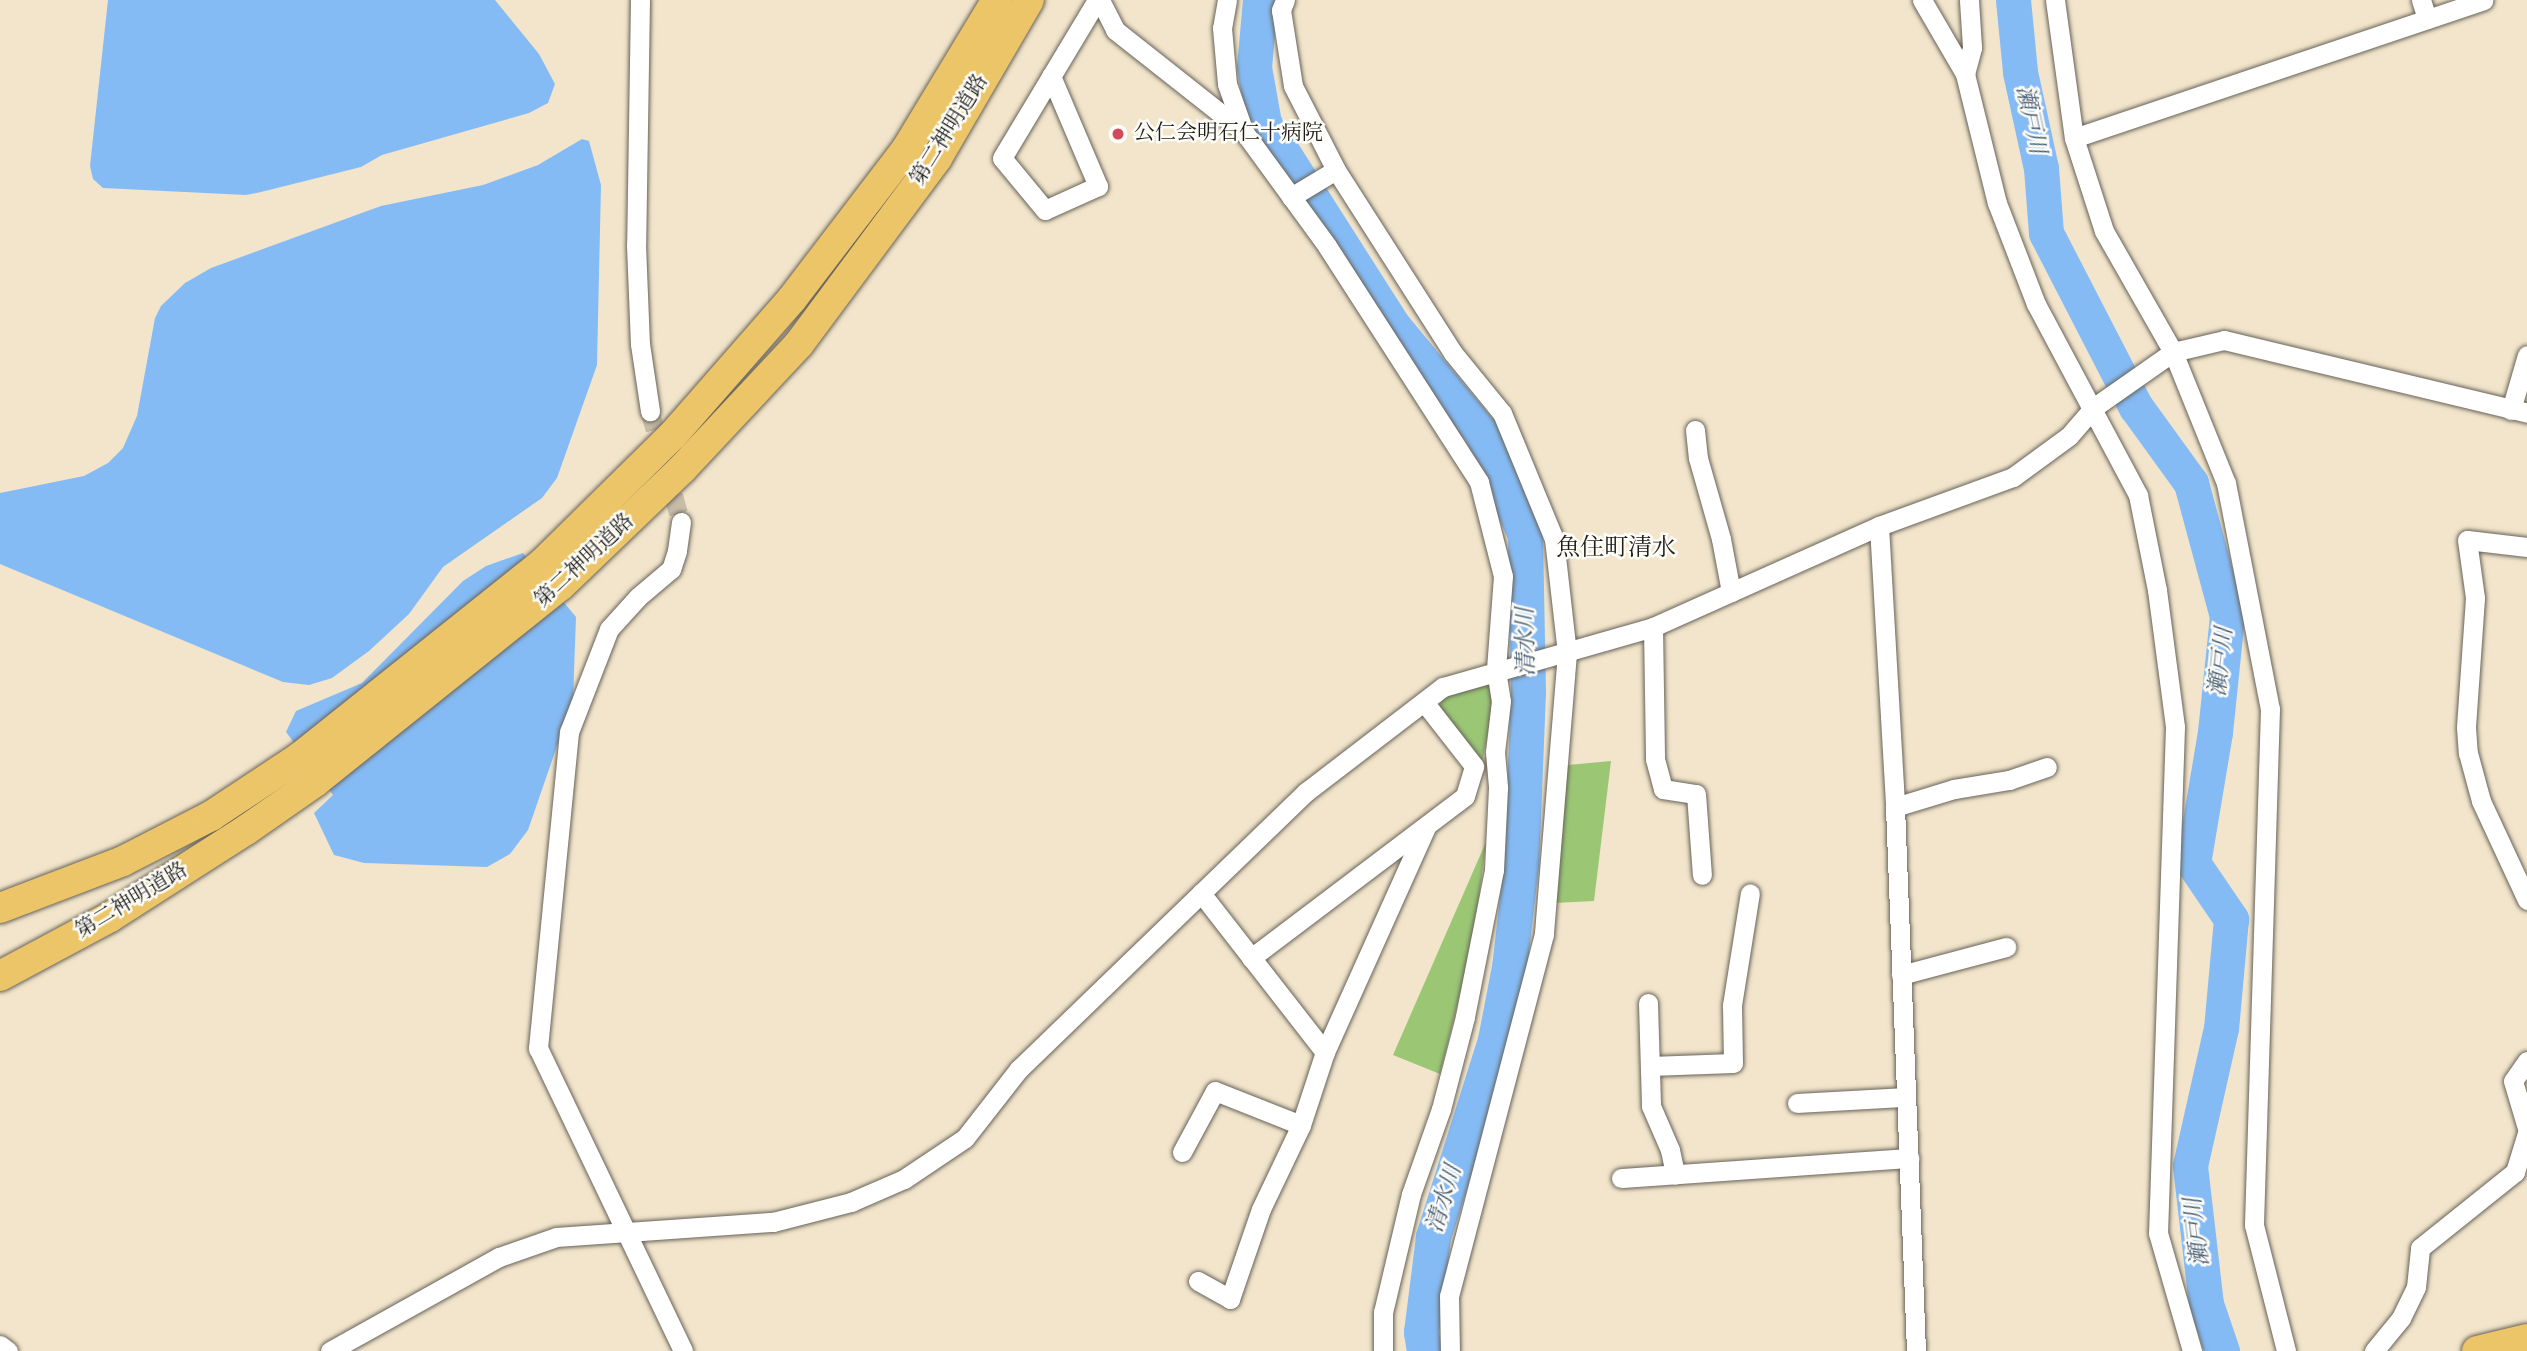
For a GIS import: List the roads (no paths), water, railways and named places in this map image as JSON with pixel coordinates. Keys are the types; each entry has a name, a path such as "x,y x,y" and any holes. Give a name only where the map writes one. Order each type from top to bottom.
{"highway":[{"name":"第二神明道路","path":"551,575 792,299 906,150 997,0"},
{"name":"第二神明道路","path":"0,976 110,917 307,769 682,469 799,344 937,158 1029,0"},
{"name":"第二神明道路","path":"0,908 167,840 307,769"},
{"path":"2477,1351 2527,1339"}],"street":[{"path":"640,0 636,245 640,344 650,411"},
{"path":"1051,76 1098,186 1045,210 1002,158 1051,76 1098,0 1115,30 1244,132 1292,197 1479,482 1503,576 1496,670 1501,701 1495,752 1498,788 1494,870 1441,1109 1411,1194 1383,1312 1383,1351"},
{"path":"1227,0 1222,28 1227,84 1244,132"},
{"path":"1284,0 1281,10 1293,86 1336,170 1453,353 1502,413 1554,539 1567,653 1544,934 1449,1296 1450,1351"},
{"path":"1922,0 1965,74 1997,203 2036,304 2097,405 2138,495 2157,590 2175,727 2158,1233 2192,1351"},
{"path":"1965,74 1972,47 1969,0"},
{"path":"2054,0 2074,138 2104,230 2169,356 2226,483 2270,709 2254,1225 2286,1351"},
{"path":"2074,138 2424,9 2483,0"},
{"path":"1292,197 1336,170"},
{"path":"330,1351 499,1257 556,1237 773,1222 851,1202 904,1179 965,1138 1019,1069 1306,792 1443,687 1653,627 1879,526 2013,477 2069,436 2097,405 2169,356 2224,340 2519,411 2527,355"},
{"path":"1695,430 1698,458 1721,539 1731,592"},
{"path":"681,522 677,551 671,569 638,597 609,629 569,732 538,1048 683,1351"},
{"path":"1879,526 1895,807 1916,1351"},
{"path":"2527,547 2467,540 2475,598 2466,727 2468,753 2480,801 2527,900"},
{"path":"1653,627 1655,759 1662,789 1696,794 1702,875"},
{"path":"1251,958 1465,796 1474,766 1424,702"},
{"path":"1895,807 1954,789 2009,780 2048,767"},
{"path":"1198,1281 1230,1299 1261,1209 1301,1125 1325,1052 1426,827"},
{"path":"1201,892 1325,1052"},
{"path":"1650,1066 1733,1063 1732,1005 1750,892"},
{"path":"1901,975 2006,947"},
{"path":"1648,1003 1651,1106 1670,1150 1675,1174"},
{"path":"2374,1351 2401,1318 2416,1287 2420,1248 2515,1172 2527,1130 2513,1081 2527,1061"},
{"path":"1182,1152 1214,1091 1301,1125"},
{"path":"1797,1103 1906,1097"},
{"path":"1621,1178 1909,1158"},
{"path":"0,1345 8,1351"}],"water":[{"path":"108,0 495,0 539,54 555,84 548,103 529,113 382,155 361,167 261,192 246,195 103,188 93,179 90,166"},
{"path":"582,139 589,141 601,185 597,365 557,478 542,498 443,567 409,614 369,651 332,678 309,685 283,682 0,564 0,493 84,476 108,463 123,448 137,416 155,318 161,306 185,283 211,268 381,206 483,185 538,165"},
{"path":"523,553 576,617 573,700 528,830 510,854 487,867 364,863 334,855 314,813 333,795 286,732 296,711 362,683 463,581 486,566"}],"waterway":[{"name":"清水川","path":"1260,0 1254,67 1264,123 1392,324 1480,431 1525,535 1528,692 1521,864 1509,967 1495,1040 1433,1237 1421,1332 1424,1351"},
{"name":"瀬戸川","path":"2013,0 2020,72 2041,168 2046,233 2136,407 2191,483 2227,616 2215,732 2193,863 2231,919 2221,1028 2190,1166 2206,1304 2222,1351"}],"tunnel":[{"path":"650,411 681,522"}],"place":[{"name":"公仁会明石仁十病院","path":"1118,134"}],"district":[{"name":"魚住町清水","path":"1616,550"}]}
